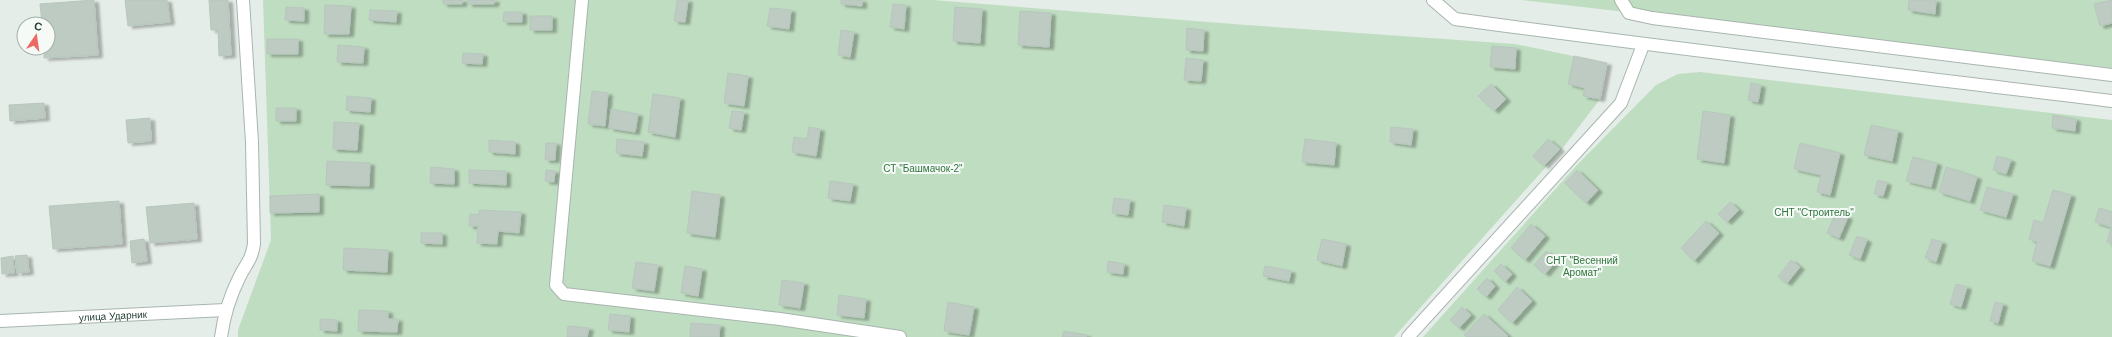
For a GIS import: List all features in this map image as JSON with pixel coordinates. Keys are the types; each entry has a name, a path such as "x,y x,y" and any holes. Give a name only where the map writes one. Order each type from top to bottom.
{"street":[{"path":"221,337 225,310 239,276 252,258 254,244 252,142 243,0"},
{"path":"582,0 556,285 564,294 780,319 900,337"},
{"path":"1433,0 1455,19 1643,45 1750,56 2112,101"},
{"path":"1621,0 1629,13 1652,18 2112,75"},
{"path":"1408,337 1621,103 1643,45"},
{"name":"улица Ударник","path":"0,321 225,310"}],"green space":[{"name":"СТ \"Башмачок-2\"","path":"263,0 933,0 1246,25 1515,44 1607,63 1600,99 1562,149 1394,337 238,337 238,330 271,240"},
{"path":"1521,0 2112,0 2112,68"},
{"name":"СНТ \"Строитель\"","path":"1700,72 2112,120 2112,337 1423,337 1576,166 1656,85 1678,74"}],"building":[{"path":"94,0 98,55 44,58 44,56 56,56 56,16 41,16 40,4"},
{"path":"125,0 167,0 170,22 128,26"},
{"path":"209,0 228,0 231,55 219,56 218,30 211,30"},
{"path":"443,0 463,0 462,4 443,4"},
{"path":"468,0 495,0 494,4 468,4"},
{"path":"677,0 688,0 685,22 674,21"},
{"path":"841,0 862,0 862,6 841,4"},
{"path":"1909,0 1936,0 1935,14 1908,10"},
{"path":"2112,0 2112,23 2100,26 2094,4"},
{"path":"893,4 906,5 904,29 890,27"},
{"path":"325,5 351,6 349,34 324,34"},
{"path":"286,7 304,8 304,21 285,20"},
{"path":"955,7 982,9 980,43 953,41"},
{"path":"770,8 791,10 789,29 767,26"},
{"path":"370,10 397,11 396,22 369,20"},
{"path":"1020,11 1051,13 1049,47 1018,45"},
{"path":"504,12 522,12 522,22 503,22"},
{"path":"530,16 552,16 552,30 530,30"},
{"path":"1187,28 1204,30 1203,51 1186,50"},
{"path":"841,30 854,32 850,57 838,55"},
{"path":"267,39 298,39 298,54 267,54"},
{"path":"338,45 364,47 363,63 337,62"},
{"path":"1492,46 1516,48 1515,69 1490,67"},
{"path":"463,53 483,54 482,64 462,63"},
{"path":"1574,56 1607,63 1600,99 1583,96 1585,88 1568,84"},
{"path":"1186,58 1203,60 1201,81 1184,80"},
{"path":"728,73 748,76 744,106 724,103"},
{"path":"1751,83 1761,85 1758,102 1748,100"},
{"path":"1491,84 1506,99 1494,111 1478,96"},
{"path":"592,91 608,93 605,126 588,124"},
{"path":"653,94 680,98 675,137 648,132"},
{"path":"347,96 371,98 370,112 346,110"},
{"path":"44,103 45,118 10,121 9,105"},
{"path":"276,108 296,108 296,121 276,121"},
{"path":"611,109 638,114 635,132 609,128"},
{"path":"732,111 744,112 741,130 729,128"},
{"path":"1703,111 1730,115 1724,163 1697,159"},
{"path":"2053,115 2076,119 2075,131 2052,128"},
{"path":"150,118 151,141 128,143 126,120"},
{"path":"334,122 359,123 357,150 333,149"},
{"path":"1871,125 1898,131 1892,161 1864,155"},
{"path":"809,127 820,129 816,156 792,152 794,137 807,139"},
{"path":"1391,127 1413,129 1411,145 1390,142"},
{"path":"617,139 644,142 642,156 616,153"},
{"path":"1305,139 1336,143 1334,165 1302,162"},
{"path":"1548,139 1560,149 1544,166 1533,156"},
{"path":"489,140 515,142 515,154 489,152"},
{"path":"546,143 556,143 555,160 545,160"},
{"path":"1800,143 1840,153 1830,195 1817,192 1821,175 1794,169"},
{"path":"1997,156 2011,160 2006,174 1993,170"},
{"path":"1913,157 1937,163 1931,187 1906,181"},
{"path":"327,161 370,163 369,186 326,185"},
{"path":"431,167 454,169 454,184 430,183"},
{"path":"1946,167 1977,177 1970,201 1939,192"},
{"path":"469,170 506,171 506,185 469,183"},
{"path":"546,170 555,171 554,182 545,181"},
{"path":"1577,170 1598,190 1586,203 1565,183"},
{"path":"1878,180 1887,183 1883,196 1874,194"},
{"path":"830,181 853,184 850,201 828,198"},
{"path":"1987,187 2013,194 2006,217 1980,210"},
{"path":"2053,190 2071,195 2050,266 2032,261 2037,242 2029,239 2034,220 2043,223"},
{"path":"692,191 720,195 715,237 687,233"},
{"path":"319,194 319,212 270,213 270,196"},
{"path":"1114,198 1130,200 1128,215 1112,213"},
{"path":"119,201 122,244 53,249 49,206"},
{"path":"1730,202 1739,210 1727,222 1718,214"},
{"path":"194,203 197,239 150,243 146,207"},
{"path":"1164,205 1186,208 1184,226 1162,222"},
{"path":"2099,208 2112,212 2112,244 2107,242 2111,227 2095,222"},
{"path":"479,210 521,212 519,233 498,231 497,244 477,243 478,226 469,226 470,214 479,215"},
{"path":"1836,212 1848,217 1839,238 1827,233"},
{"path":"1706,221 1719,233 1694,261 1681,248"},
{"path":"1531,224 1545,236 1525,260 1511,248"},
{"path":"421,233 442,233 442,244 421,243"},
{"path":"1857,236 1867,240 1860,259 1849,255"},
{"path":"144,239 147,261 132,263 130,241"},
{"path":"1322,239 1346,244 1342,266 1317,260"},
{"path":"1932,239 1942,242 1936,262 1925,258"},
{"path":"344,248 388,250 387,272 343,270"},
{"path":"1546,251 1557,260 1545,274 1534,265"},
{"path":"27,255 29,272 17,273 15,256"},
{"path":"13,256 14,273 2,274 1,258"},
{"path":"1791,260 1800,267 1787,283 1778,277"},
{"path":"1108,261 1124,264 1123,274 1107,272"},
{"path":"636,262 658,265 654,291 632,288"},
{"path":"1501,264 1512,274 1505,282 1494,271"},
{"path":"685,266 702,269 698,296 681,293"},
{"path":"1265,266 1291,271 1289,281 1263,276"},
{"path":"1487,278 1495,286 1486,297 1477,289"},
{"path":"782,280 804,283 800,308 779,305"},
{"path":"1956,284 1967,287 1961,307 1950,304"},
{"path":"1517,287 1532,301 1512,323 1498,310"},
{"path":"839,295 866,299 864,318 837,315"},
{"path":"948,302 974,307 969,335 944,331"},
{"path":"1995,302 2003,304 1998,323 1990,321"},
{"path":"1462,307 1471,315 1459,328 1450,320"},
{"path":"359,310 388,311 388,319 398,319 397,332 358,331"},
{"path":"610,314 630,316 629,332 608,330"},
{"path":"1484,314 1508,336 1467,337 1464,335"},
{"path":"320,319 337,320 337,331 320,330"},
{"path":"691,323 720,325 719,337 690,337"},
{"path":"568,326 589,328 587,337 567,337"},
{"path":"1064,331 1087,335 1086,337 1062,337"}],"park label":[{"name":"СНТ \"Весенний Аромат\"","path":"1582,266"}]}
